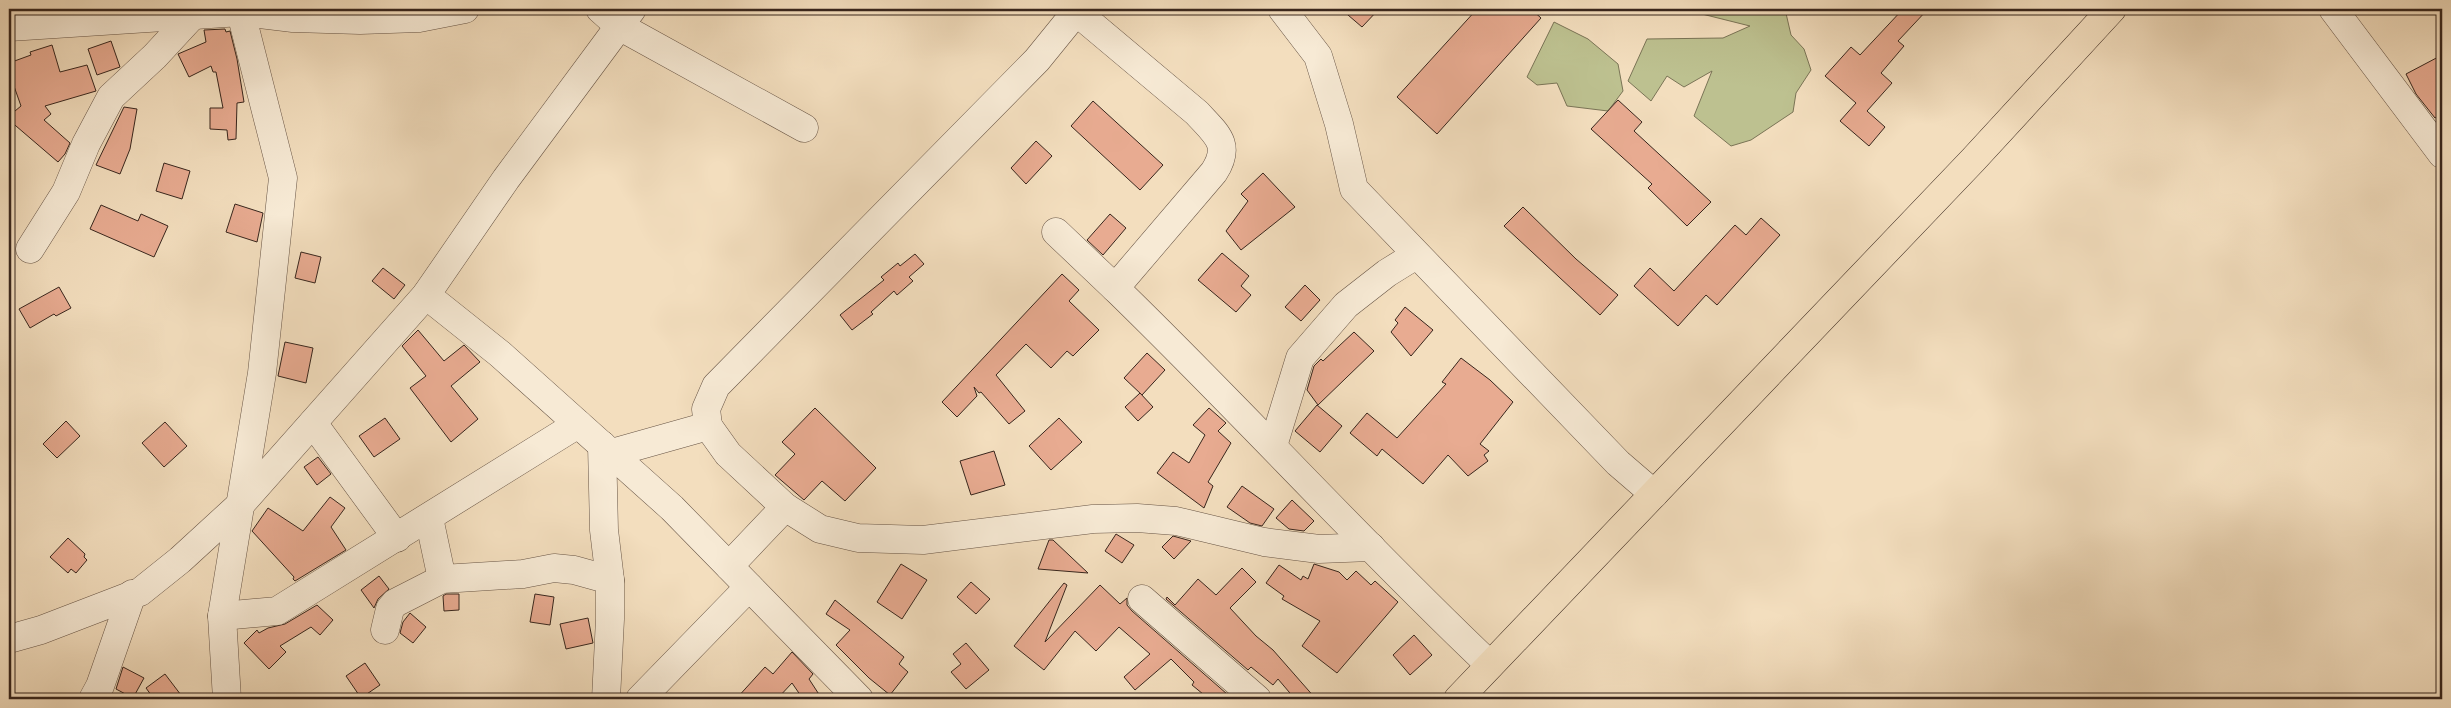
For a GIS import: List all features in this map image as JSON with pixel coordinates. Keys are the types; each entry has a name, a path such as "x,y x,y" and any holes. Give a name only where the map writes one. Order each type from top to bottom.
{"main road":[{"path":"1458,699 1973,160 2112,9"}],"street":[{"path":"9,27 241,10 294,18 360,20 419,18 466,9"},
{"path":"1282,9 1318,56 1339,124 1354,189 1618,463 1654,494"},
{"path":"2333,9 2442,154"},
{"path":"227,699 222,616 262,373 283,178 241,10"},
{"path":"1115,288 1214,172 1222,158 1222,146 1213,131 1197,113 1074,10 1037,60 716,386 706,409 708,426 728,454 785,507 820,529 858,538 923,540 1093,519 1137,518 1176,521 1264,542 1319,549 1372,548"},
{"path":"30,249 66,192 86,144 111,97 155,56 193,15"},
{"path":"9,640 41,630 140,592 176,564 240,505 426,295 617,15 804,128"},
{"path":"1056,232 1115,288 1273,446 1427,606 1490,665"},
{"path":"1273,446 1300,358 1346,305 1387,273 1416,255"},
{"path":"426,295 500,354 607,449 698,534 858,699"},
{"path":"313,423 397,538"},
{"path":"222,616 277,611 578,424"},
{"path":"607,449 708,426"},
{"path":"606,699 610,619 610,580 604,530 607,449"},
{"path":"729,566 785,507"},
{"path":"429,518 442,579"},
{"path":"385,630 390,609 395,604 442,579 523,574 554,568 574,570 610,580"},
{"path":"640,699 749,587"},
{"path":"93,699 100,686 132,594"},
{"path":"1142,599 1257,699"}],"green space":[{"path":"1682,9 1785,9 1791,35 1804,49 1811,70 1796,93 1793,112 1751,140 1731,146 1694,116 1712,71 1684,87 1667,76 1651,101 1628,81 1647,39 1723,38 1750,26"},
{"path":"1554,22 1588,39 1618,64 1623,91 1608,111 1567,106 1557,83 1537,85 1527,77"}],"building":[{"path":"1341,9 1379,9 1362,27"},
{"path":"1477,9 1531,9 1541,18 1437,134 1397,97"},
{"path":"1903,9 1928,9 1898,41 1904,46 1881,73 1892,83 1867,111 1885,127 1869,146 1840,121 1856,103 1825,76 1851,47 1860,55"},
{"path":"225,29 226,32 230,31 244,102 237,103 236,139 228,140 227,130 210,129 210,108 223,108 216,72 213,72 211,66 189,77 178,54 206,42 204,30"},
{"path":"111,41 120,67 97,75 88,49"},
{"path":"52,45 60,72 87,65 96,91 45,106 51,114 44,120 70,143 65,154 58,162 9,120 9,116 21,106 9,72 9,63 31,55 30,52"},
{"path":"2442,55 2442,114 2435,118 2416,94 2406,74"},
{"path":"1618,100 1642,122 1634,131 1711,202 1687,226 1648,188 1652,184 1591,129"},
{"path":"1093,101 1163,165 1140,190 1071,126"},
{"path":"124,107 137,109 130,149 120,174 96,165"},
{"path":"1036,141 1052,156 1026,184 1011,168"},
{"path":"164,163 190,171 182,199 156,191"},
{"path":"1263,173 1295,207 1241,250 1226,231 1248,201 1241,194"},
{"path":"235,204 263,213 257,242 226,232"},
{"path":"101,205 138,221 141,214 168,226 154,257 90,229"},
{"path":"1523,207 1576,259 1618,295 1600,315 1504,226"},
{"path":"1110,214 1126,228 1103,255 1087,240"},
{"path":"1761,218 1780,235 1717,305 1706,295 1678,326 1634,286 1650,268 1674,291 1735,225 1746,235"},
{"path":"301,252 321,257 315,283 295,278"},
{"path":"1222,253 1249,276 1241,286 1251,295 1236,312 1198,280"},
{"path":"915,254 924,264 909,277 913,281 897,295 894,291 871,312 873,314 852,330 840,315 884,280 881,277 898,263 900,266"},
{"path":"383,268 405,285 394,299 372,281"},
{"path":"1062,274 1079,290 1069,301 1099,330 1073,356 1067,351 1051,368 1026,344 996,375 1025,411 1009,424 981,392 979,393 974,387 977,396 957,417 942,402"},
{"path":"1305,285 1320,300 1301,321 1285,307"},
{"path":"59,287 71,308 56,316 54,314 30,328 19,309"},
{"path":"1405,307 1433,330 1411,356 1391,332 1398,323 1395,320"},
{"path":"418,330 444,361 464,345 480,362 451,386 478,419 451,442 410,388 426,376 402,346"},
{"path":"1354,332 1374,351 1318,405 1307,390 1314,366 1321,359 1323,361"},
{"path":"285,342 313,348 306,383 278,376"},
{"path":"1147,353 1165,370 1142,395 1124,378"},
{"path":"1461,358 1490,380 1513,402 1480,444 1489,451 1484,455 1488,461 1468,476 1448,455 1423,484 1382,449 1377,456 1350,433 1367,413 1397,438 1446,384 1442,382"},
{"path":"1140,393 1153,407 1138,421 1125,407"},
{"path":"1317,405 1342,426 1320,452 1295,431"},
{"path":"815,408 876,468 845,501 822,481 804,500 775,475 795,454 782,442"},
{"path":"1209,408 1226,423 1218,431 1231,443 1208,482 1213,486 1204,508 1157,473 1173,452 1189,463 1205,435 1193,425"},
{"path":"385,418 400,439 374,457 359,436"},
{"path":"1059,418 1082,442 1051,470 1029,446"},
{"path":"66,421 80,436 57,458 43,444"},
{"path":"165,422 187,446 164,467 142,443"},
{"path":"994,451 1005,485 971,495 960,461"},
{"path":"318,457 331,474 317,485 304,467"},
{"path":"1242,486 1274,509 1262,526 1250,523 1227,507"},
{"path":"330,497 345,508 331,527 346,550 295,581 294,577 252,531 268,508 303,531"},
{"path":"1292,500 1314,521 1304,531 1289,529 1276,518"},
{"path":"1116,534 1134,545 1122,563 1105,551"},
{"path":"1173,536 1191,541 1174,559 1162,547"},
{"path":"68,538 85,554 84,557 87,560 76,573 71,569 68,573 50,557"},
{"path":"1049,540 1053,540 1088,573 1038,569"},
{"path":"901,564 927,580 902,619 877,602"},
{"path":"1314,564 1339,572 1347,580 1356,571 1371,585 1375,581 1398,602 1337,673 1302,646 1320,621 1282,599 1284,596 1266,583 1279,565 1301,580 1303,576 1308,579"},
{"path":"1242,568 1256,582 1230,608 1256,636 1273,650 1316,699 1295,699 1278,679 1273,685 1251,667 1248,670 1166,599 1167,597 1175,605 1198,579 1216,595"},
{"path":"379,576 389,589 378,599 374,608 361,590"},
{"path":"971,582 990,599 976,614 957,597"},
{"path":"1064,583 1067,585 1045,642 1100,585 1120,604 1127,598 1127,605 1132,611 1227,694 1223,699 1209,699 1192,685 1194,682 1171,659 1135,690 1124,677 1150,654 1119,627 1096,651 1075,631 1044,670 1014,646"},
{"path":"446,594 459,594 459,610 444,611 443,596"},
{"path":"535,594 554,597 550,625 530,622"},
{"path":"835,600 904,657 899,664 908,672 890,695 869,678 836,645 850,630 826,614"},
{"path":"317,605 333,620 320,635 311,627 280,646 286,652 269,669 244,643 257,630 259,633 268,628 285,624"},
{"path":"410,613 426,627 413,643 400,633 403,622"},
{"path":"588,618 593,643 566,649 560,624"},
{"path":"1414,635 1432,655 1410,675 1393,655"},
{"path":"966,643 989,670 966,689 951,672 961,664 953,654"},
{"path":"792,652 813,674 809,679 822,699 803,699 792,683 777,699 736,699 765,667 773,674"},
{"path":"365,663 380,685 361,698 346,676"},
{"path":"123,667 144,678 133,698 116,689"},
{"path":"165,674 184,699 154,699 146,688"}]}
